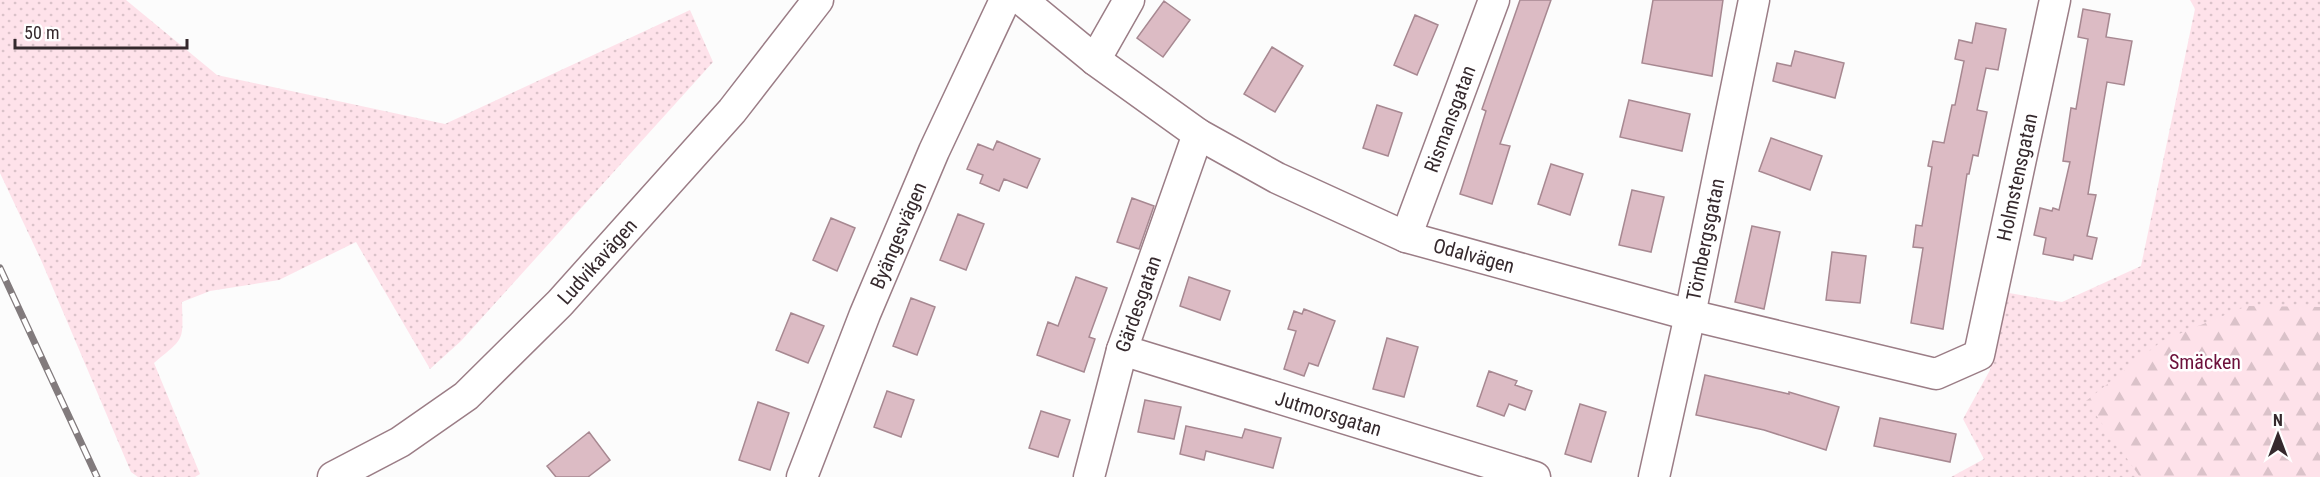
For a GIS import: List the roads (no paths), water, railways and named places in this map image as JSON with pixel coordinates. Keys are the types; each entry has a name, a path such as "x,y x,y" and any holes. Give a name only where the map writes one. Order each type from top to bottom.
{"street":[{"name":"Ludvikavägen","path":"333,477 400,442 466,396 560,303 732,111 818,0"},
{"name":"Byängesvägen","path":"802,477 869,303 934,151 1005,0"},
{"name":"Odalvägen","path":"1022,0 1095,60 1198,134 1277,178 1406,237 1690,315 1936,374 1979,355"},
{"path":"1095,60 1129,0"},
{"name":"Rismansgatan","path":"1406,237 1494,0"},
{"name":"Törnbergsgatan","path":"1654,477 1690,315 1754,0"},
{"name":"Holmstensgatan","path":"1979,355 2055,0"},
{"name":"Gärdesgatan","path":"1089,477 1122,350 1198,134"},
{"name":"Jutmorsgatan","path":"1122,350 1535,477"}],"railway":[{"path":"0,268 97,477"}],"park label":[{"name":"Smäcken","path":"2205,362"}]}
